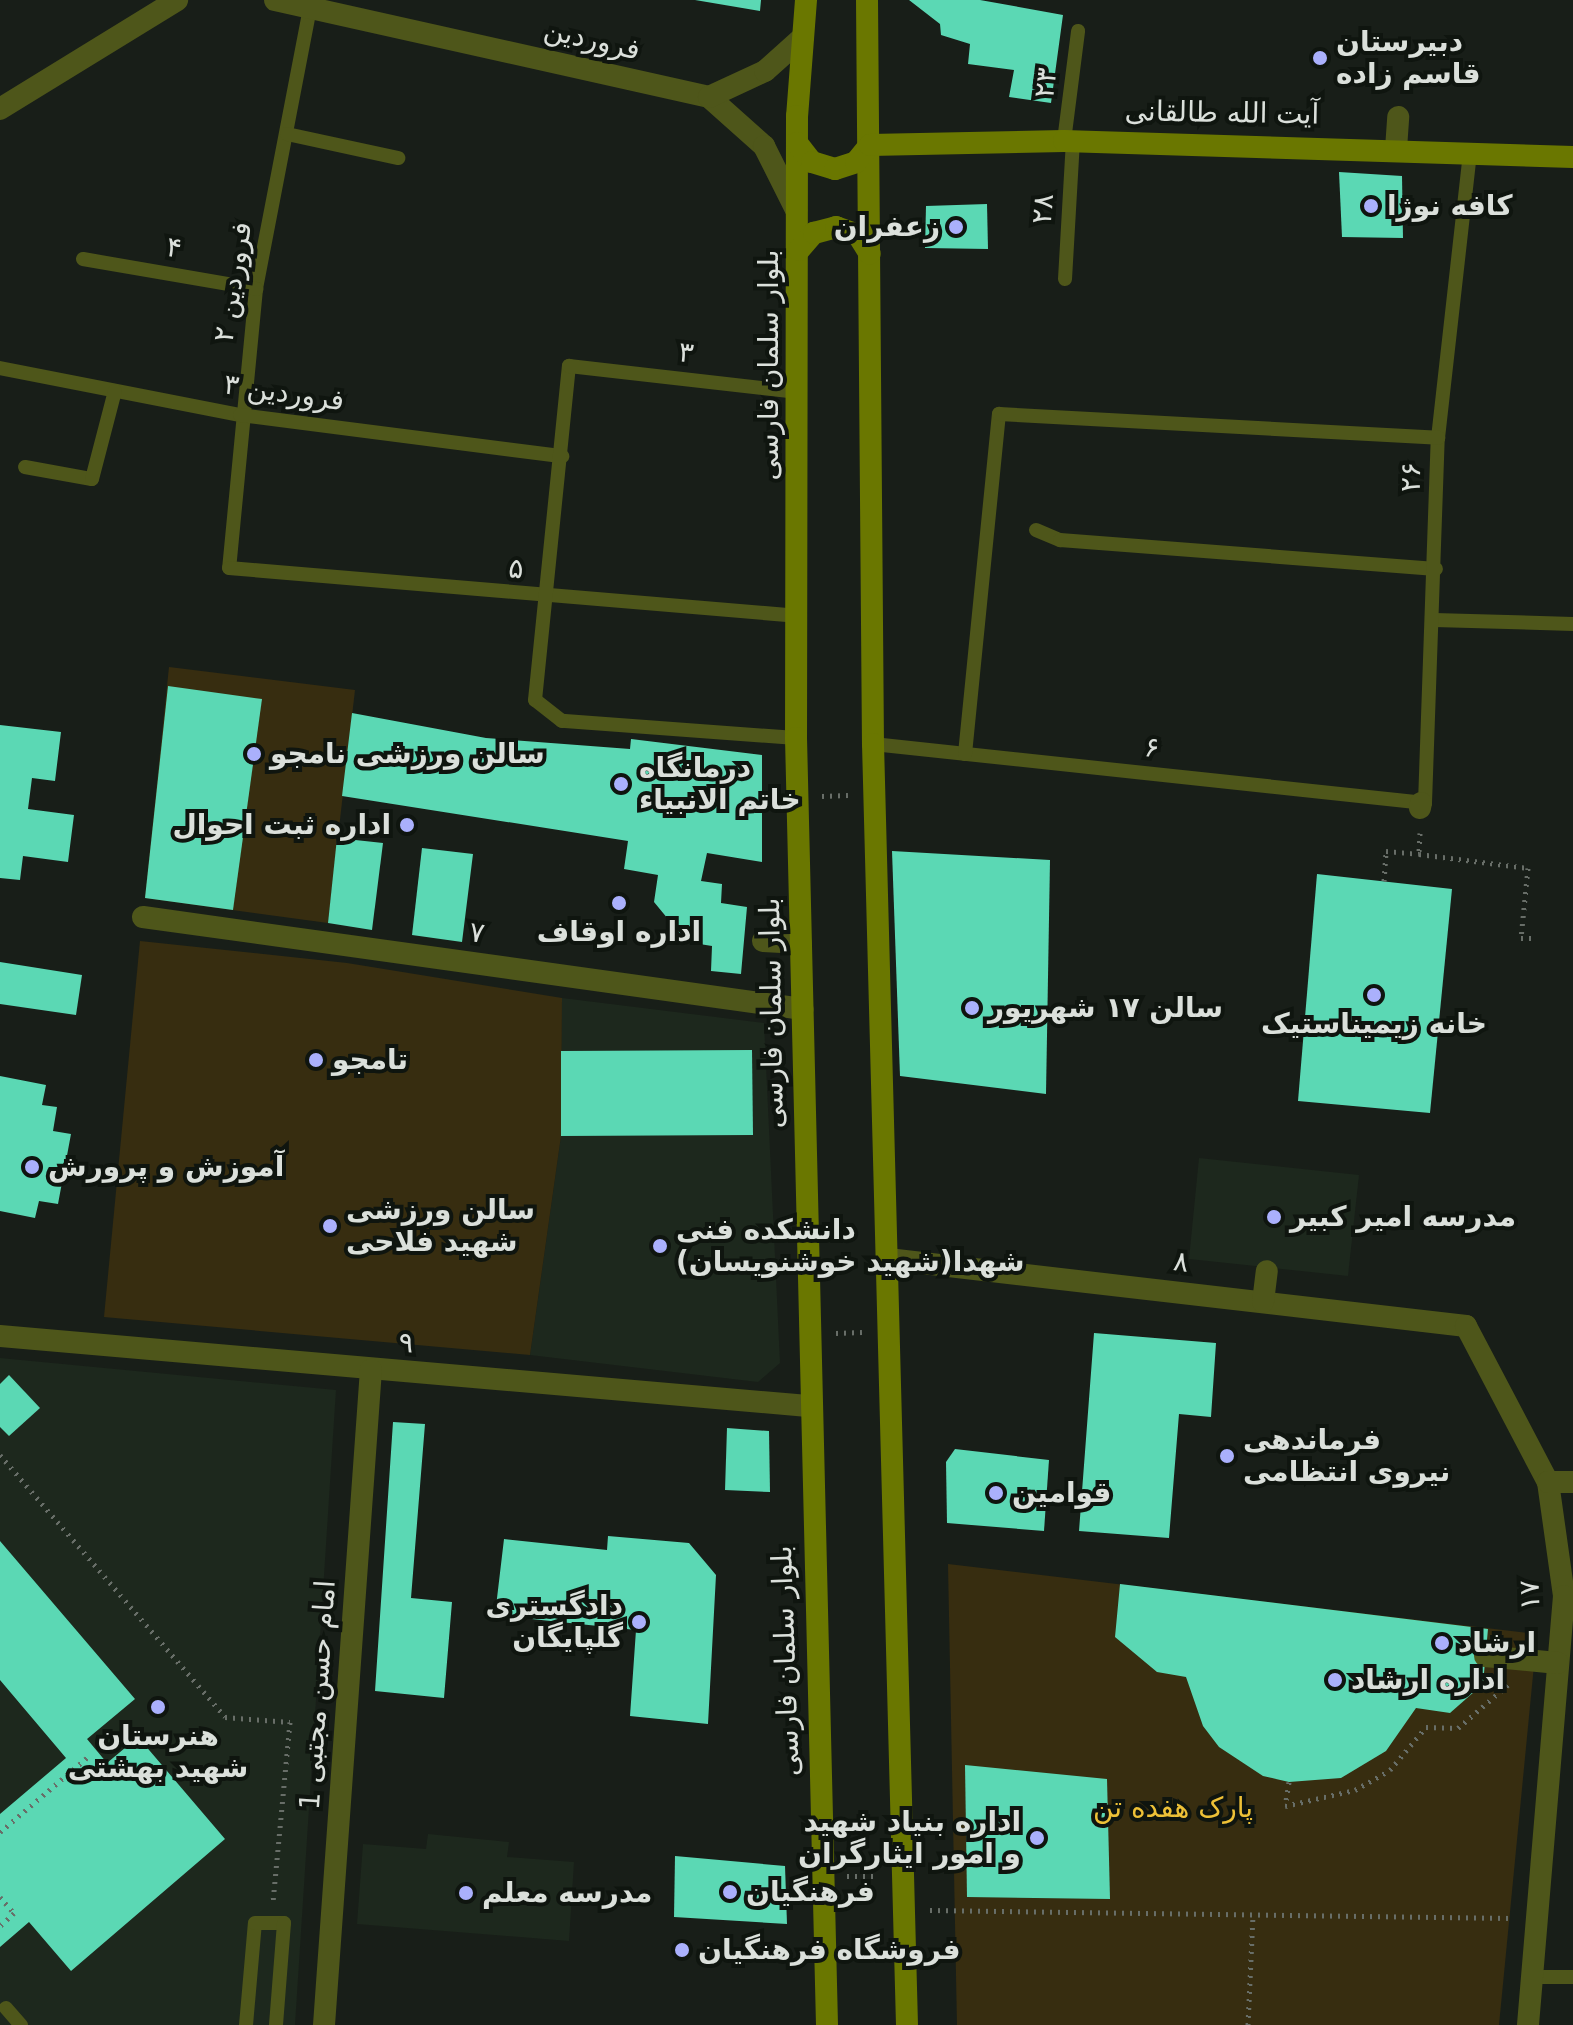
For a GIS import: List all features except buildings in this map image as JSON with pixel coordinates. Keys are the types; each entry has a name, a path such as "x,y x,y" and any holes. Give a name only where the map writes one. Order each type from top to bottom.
{"main road":[{"name":"بلوار سلمان فارسی","path":"806,0 797,143 799,616 796,738 808,1406 827,2025"},
{"path":"867,0 873,744 887,941 888,1259 907,2025"},
{"name":"آیت الله طالقانی","path":"870,145 1069,141 1573,157"},
{"path":"797,143 812,162 835,169 856,162 870,145"},
{"path":"799,250 814,233 836,227 858,235 870,254"}],"street":[{"path":"2,103 177,0"},
{"name":"فروردین","path":"275,0 709,97"},
{"path":"797,214 764,146 709,97 765,71 803,37"},
{"path":"1396,149 1398,117"},
{"name":"۷","path":"143,917 232,920 349,955 394,943 803,1009"},
{"path":"763,941 801,943"},
{"name":"۸","path":"888,1259 1466,1326"},
{"path":"1263,1302 1267,1271"},
{"name":"۱۷","path":"1466,1326 1548,1482 1568,1597 1558,1663 1528,2025"},
{"name":"۹","path":"0,1336 808,1406"},
{"name":"امام حسن مجتبی 1","path":"324,2025 371,1370"},
{"path":"1548,1482 1573,1482"},
{"path":"1485,1656 1558,1663"}],"lane":[{"name":"فروردین ۲","path":"229,568 240,415 256,289 310,8"},
{"name":"۲۳","path":"1069,141 1078,31"},
{"path":"287,134 398,158"},
{"name":"۲۸","path":"1065,279 1069,141"},
{"name":"۲۶","path":"1422,805 1434,620 1438,438 1470,152"},
{"name":"۴","path":"83,259 256,289"},
{"name":"۳","path":"562,456 569,366 798,392"},
{"name":"فروردین ۳","path":"0,368 240,415 562,456"},
{"path":"25,467 92,479 115,391"},
{"path":"965,754 999,414 1438,438"},
{"path":"562,456 535,700 562,721 796,738"},
{"path":"1036,530 1060,540 1436,569"},
{"name":"۵","path":"229,568 544,598 799,616"},
{"path":"1434,620 1573,624"},
{"name":"۶","path":"873,744 1422,805"},
{"path":"246,2025 255,1923 271,1922 284,1923 276,2025"},
{"path":"1532,1977 1573,1977"},
{"path":"6,2008 21,2025"}],"path":[{"path":"797,796 875,794"},
{"path":"1419,854 1422,805"},
{"path":"1384,881 1386,851 1528,868 1521,938 1532,938"},
{"path":"807,1333 890,1331"},
{"path":"0,1455 225,1717 290,1722 271,1922"},
{"path":"1289,1782 1285,1806 1355,1790 1390,1770 1426,1727 1458,1728 1509,1687 1510,1659"},
{"path":"0,1832 89,1756"},
{"path":"822,1876 904,1876"},
{"path":"0,1897 14,1913 0,1926"},
{"path":"905,1909 1537,1918"},
{"path":"1248,2025 1253,1916"}],"shaded area":[{"name":"دانشکده فنی شهدا(شهید خوشنویسان)","path":"562,998 764,1023 780,1363 758,1382 530,1355 561,1136"},
{"name":"مدرسه امیر کبیر","path":"1199,1158 1359,1175 1348,1276 1189,1259"},
{"name":"هنرستان شهید بهشتی","path":"0,1358 336,1390 295,2025 0,2025"},
{"name":"مدرسه معلم","path":"428,1834 509,1842 507,1857 574,1862 569,1941 357,1924 363,1844 426,1849"}],"green space":[{"name":"سالن ورزشی نامجو","path":"169,667 355,690 328,923 145,898"},
{"name":"سالن ورزشی شهید فلاحی","path":"140,941 347,963 562,998 561,1136 530,1355 104,1317"},
{"name":"پارک هفده تن","path":"948,1564 1537,1634 1499,2025 957,2025"}],"place":[{"name":"دبیرستان قاسم زاده","path":"1320,58"},
{"name":"کافه نوژا","path":"1371,206"},
{"name":"زعفران","path":"956,227"},
{"name":"سالن ورزشی نامجو","path":"254,754"},
{"name":"درمانگاه خاتم الانبیاء","path":"621,784"},
{"name":"اداره ثبت احوال","path":"407,825"},
{"name":"اداره اوقاف","path":"619,903"},
{"name":"خانه زیمیناستیک","path":"1374,995"},
{"name":"سالن ۱۷ شهریور","path":"972,1008"},
{"name":"تامجو","path":"316,1060"},
{"name":"آموزش و پرورش","path":"32,1167"},
{"name":"مدرسه امیر کبیر","path":"1274,1217"},
{"name":"سالن ورزشی شهید فلاحی","path":"330,1226"},
{"name":"دانشکده فنی شهدا(شهید خوشنویسان)","path":"660,1246"},
{"name":"فرماندهی نیروی انتظامی","path":"1227,1456"},
{"name":"قوامین","path":"996,1493"},
{"name":"دادگستری گلپایگان","path":"639,1622"},
{"name":"ارشاد","path":"1442,1643"},
{"name":"اداره ارشاد","path":"1335,1680"},
{"name":"هنرستان شهید بهشتی","path":"158,1707"},
{"name":"اداره بنیاد شهید و امور ایثارگران","path":"1037,1838"},
{"name":"فرهنگیان","path":"730,1892"},
{"name":"مدرسه معلم","path":"466,1893"},
{"name":"فروشگاه فرهنگیان","path":"682,1950"}]}
